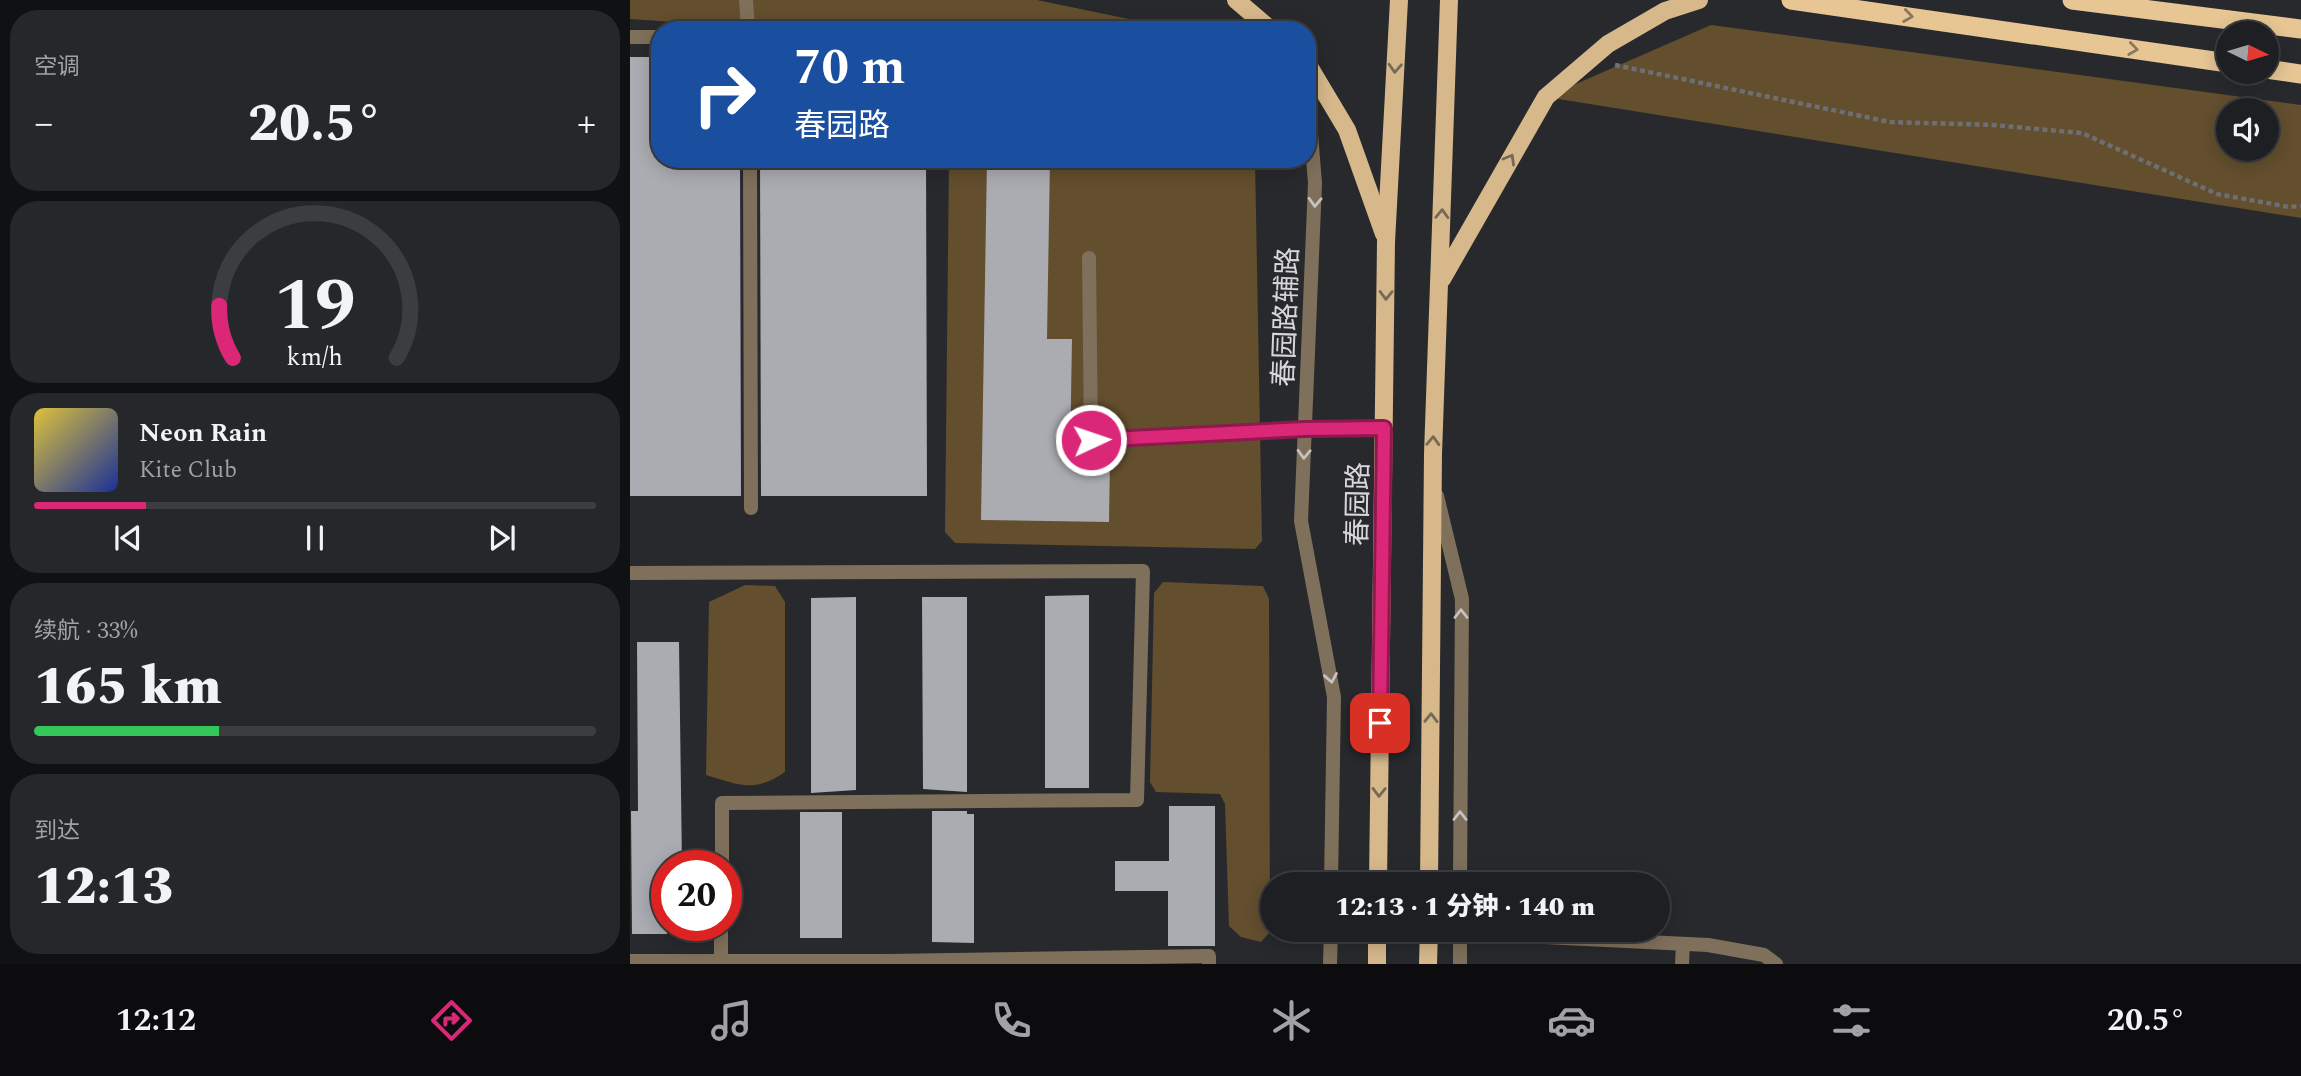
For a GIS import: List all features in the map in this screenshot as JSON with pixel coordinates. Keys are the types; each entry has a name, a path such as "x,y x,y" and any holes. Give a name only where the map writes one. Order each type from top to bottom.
{"highway":[{"path":"1791,0 2216,61"},
{"path":"2072,0 2301,29"},
{"path":"2279,71 2301,74"}],"main road":[{"path":"1236,0 1260,21"},
{"name":"春园路","path":"1378,872 1386,242 1399,0"},
{"path":"1429,872 1433,478 1450,0"},
{"path":"1440,282 1546,97 1608,44 1665,11 1699,0"},
{"path":"1316,77 1347,130 1386,242"},
{"path":"1377,942 1377,964"},
{"path":"1428,964 1429,942"}],"street":[{"path":"746,0 747,21"},
{"path":"630,37 651,37"},
{"path":"750,168 751,508"},
{"name":"春园路辅路","path":"1314,168 1301,521 1334,697 1331,872"},
{"path":"1089,258 1091,440 1305,429 1384,428"},
{"path":"1433,478 1462,599 1460,872"},
{"path":"630,573 1143,571 1137,800 722,803 722,850"},
{"path":"721,941 721,961"},
{"path":"1330,964 1331,942"},
{"path":"1460,942 1460,964"},
{"path":"1648,942 1708,945 1764,955 1776,964"},
{"path":"1682,944 1682,964"},
{"path":"630,961 888,962 1209,956 1209,964"}],"path":[{"path":"1590,60 1890,122 1993,125 2082,133 2217,194 2289,207 2301,206"}],"shaded area":[{"path":"630,0 1037,0 1138,21 660,21 630,19"},
{"path":"1711,25 2249,98 2216,98 2216,161 2279,161 2279,102 2301,105 2301,218 1546,97"},
{"path":"949,168 1255,168 1262,541 1255,549 955,543 945,532"},
{"path":"1163,582 1263,586 1269,599 1270,872 1260,872 1260,942 1241,937 1229,926 1225,804 1220,794 1156,792 1150,782 1154,593"},
{"path":"745,585 775,586 785,602 785,772 755,785 728,782 706,775 709,602"}],"building":[{"path":"630,57 651,57 651,168 740,168 741,496 630,496"},
{"path":"760,168 926,168 927,496 761,496"},
{"path":"987,168 1050,168 1047,339 1072,339 1070,457 1110,457 1109,522 981,520"},
{"path":"1089,595 1089,788 1045,788 1045,596"},
{"path":"856,597 856,790 811,793 811,598"},
{"path":"922,597 967,597 967,792 923,789"},
{"path":"637,642 679,642 682,850 651,850 651,934 632,934 631,811 638,811"},
{"path":"1169,806 1215,806 1215,946 1168,946 1168,891 1115,891 1115,861 1169,861"},
{"path":"932,811 967,811 967,814 974,814 974,943 932,942"},
{"path":"800,812 842,812 842,938 800,938"}],"route":[{"path":"1091,440 1305,429 1384,428 1380,723"}]}
